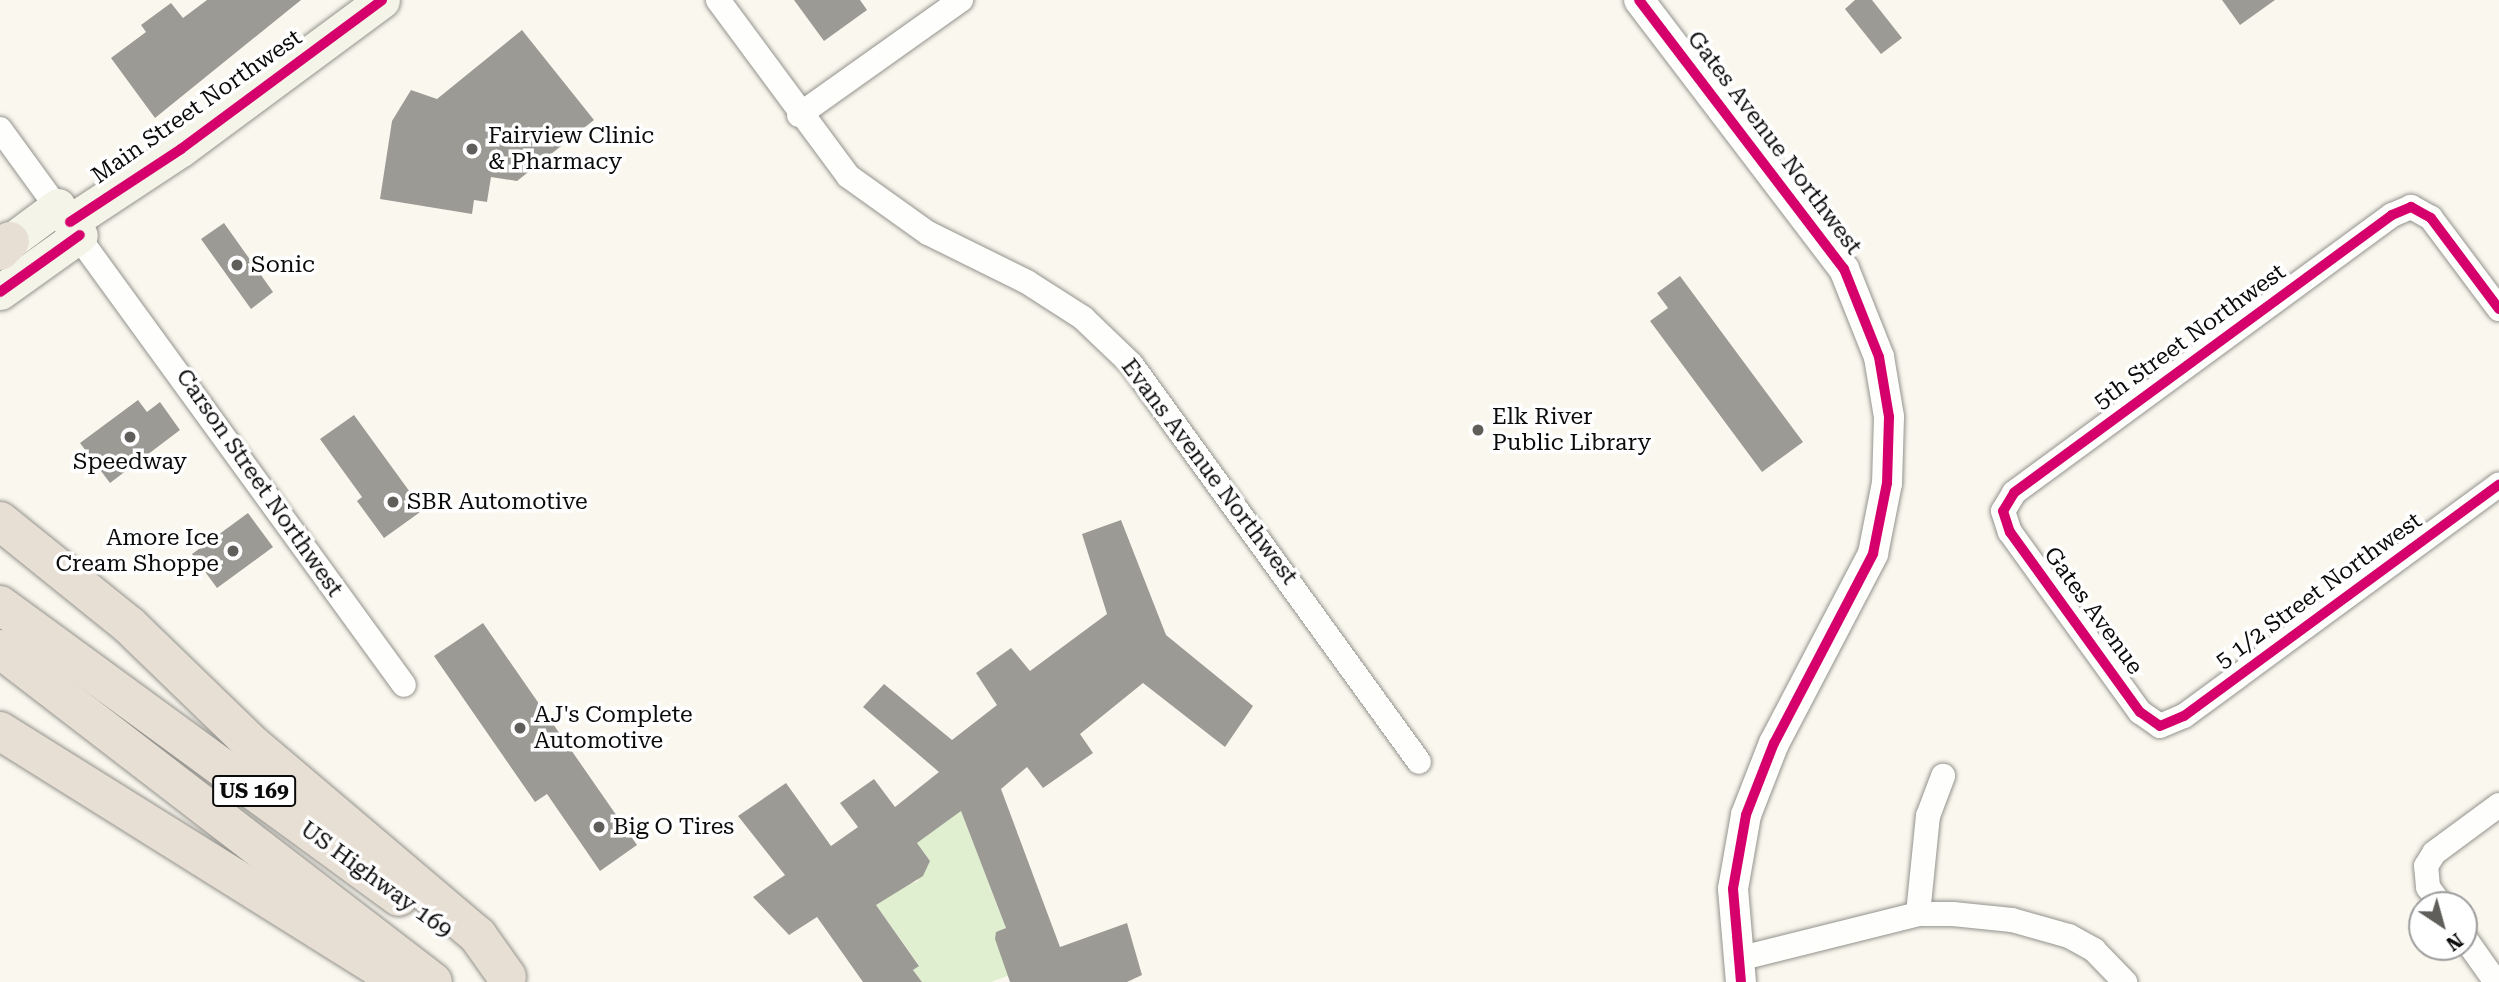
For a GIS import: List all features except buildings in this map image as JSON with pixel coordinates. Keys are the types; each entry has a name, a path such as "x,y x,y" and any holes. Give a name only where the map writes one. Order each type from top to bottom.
{"highway":[{"path":"0,499 108,598 129,625"},
{"path":"0,521 129,625 253,745 478,936 510,979"},
{"name":"US Highway 169","path":"0,605 510,979"},
{"name":"US Highway 169","path":"0,649 433,982"},
{"path":"0,731 401,982"}],"main road":[{"name":"Main Street Northwest","path":"3,247 70,221 181,149 382,0"},
{"name":"Main Street Northwest","path":"0,292 70,221"}],"street":[{"name":"Evans Avenue Northwest","path":"718,0 799,115 848,176 873,197 928,233 1027,282 1083,318 1124,356 1419,762"},
{"path":"799,115 961,0"},
{"name":"Gates Avenue Northwest","path":"1641,1 1826,239 1859,299 1879,357 1890,450 1874,554 1774,743 1746,815 1734,890 1739,976"},
{"name":"Carson Street Northwest","path":"0,129 115,280 404,685"},
{"name":"5th Street Northwest","path":"2003,511 2014,493 2392,215 2412,207 2431,218 2496,298"},
{"name":"5 1/2 Street Northwest","path":"2160,726 2184,716 2499,485"},
{"name":"Gates Avenue","path":"2003,511 2010,532 2140,712 2160,726"},
{"path":"1918,914 1928,816 1943,776"},
{"path":"2431,891 2426,866 2434,853 2499,805"},
{"path":"1739,976 1918,914 2042,926 2094,950 2125,982"},
{"path":"2478,957 2496,982"}],"green space":[{"path":"961,811 1006,928 996,932 1010,975 991,982 922,982 913,970 919,965 866,891 917,882 930,861 917,843"}],"cycle path":[{"path":"70,222 181,149 382,0"},
{"path":"1639,0 1844,269 1879,357 1889,417 1887,483 1873,554 1774,743 1746,815 1733,889 1741,982"},
{"path":"2499,309 2431,218 2411,207 2392,215 2014,493 2003,511 2010,532 2140,712 2160,726 2184,716 2499,485"},
{"path":"0,292 80,235"}],"place":[{"name":"Fairview Clinic & Pharmacy","path":"472,149"},
{"name":"Sonic","path":"237,265"},
{"name":"Elk River Public Library","path":"1478,430"},
{"name":"Speedway","path":"130,437"},
{"name":"SBR Automotive","path":"393,502"},
{"name":"Amore Ice Cream Shoppe","path":"233,551"},
{"name":"AJ's Complete Automotive","path":"520,728"},
{"name":"Big O Tires","path":"599,827"}]}
